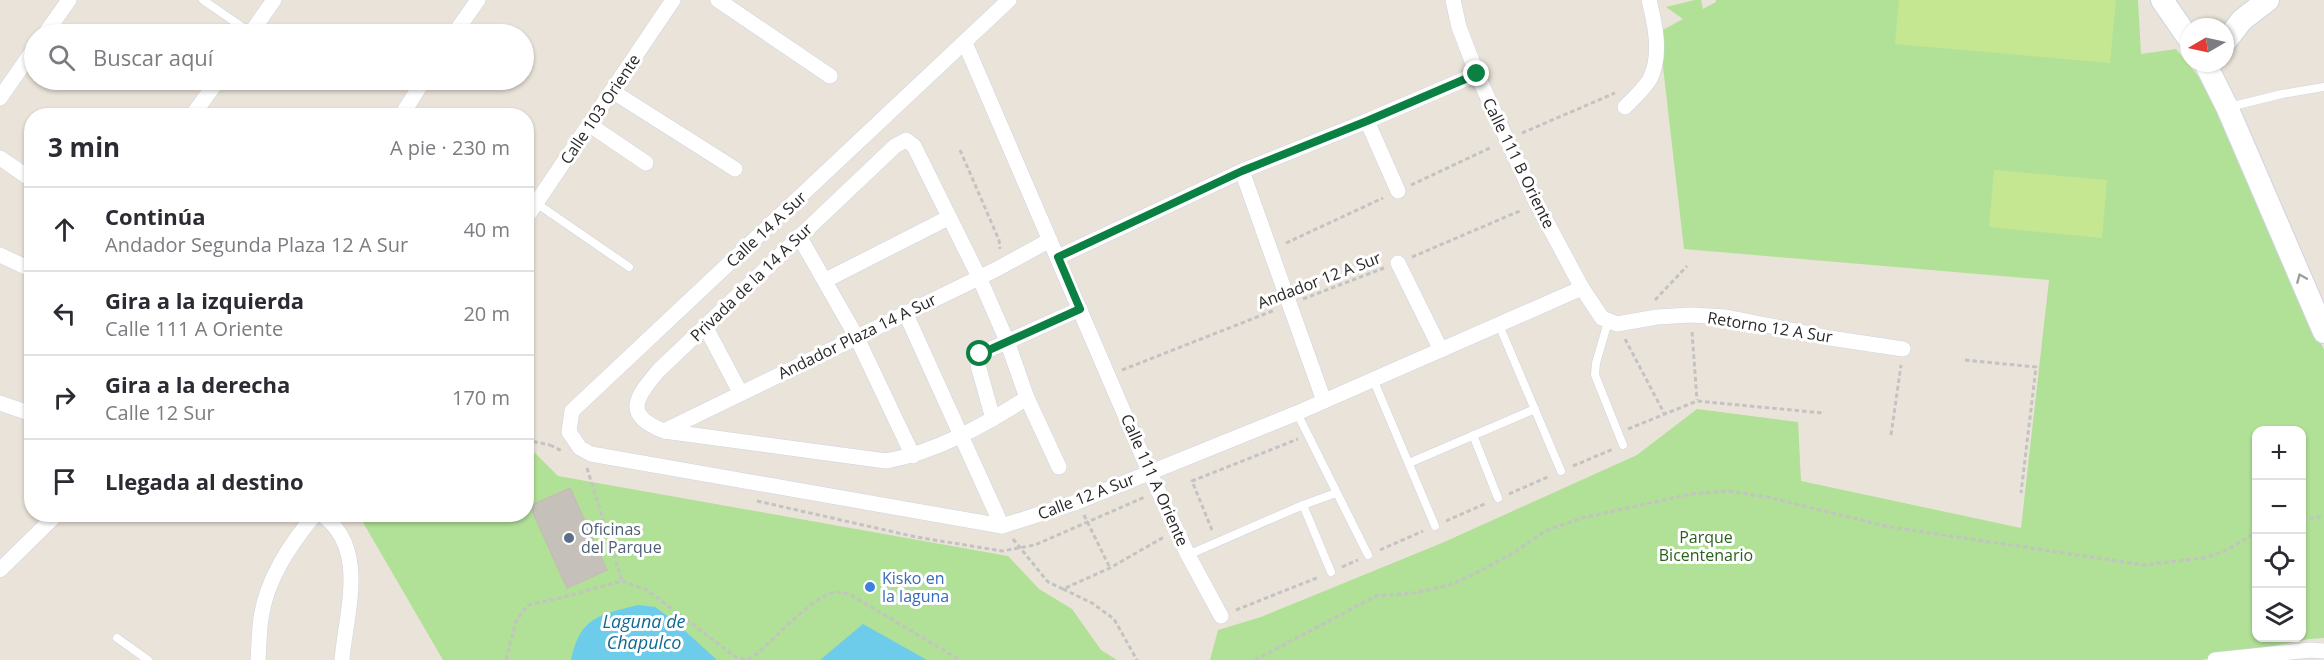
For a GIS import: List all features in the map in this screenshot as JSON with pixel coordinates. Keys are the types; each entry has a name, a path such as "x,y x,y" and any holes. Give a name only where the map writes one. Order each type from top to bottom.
{"street":[{"path":"52,24 69,0"},
{"path":"258,24 274,0"},
{"path":"461,24 478,0"},
{"name":"Calle 103 Oriente","path":"534,206 673,0"},
{"path":"718,0 830,76"},
{"name":"Calle 14 A Sur","path":"569,432 572,411 586,397 1009,0"},
{"name":"Calle 111 B Oriente","path":"1453,0 1459,27 1477,74 1537,204 1582,288"},
{"path":"1625,107 1650,78 1654,61 1655,24 1649,0"},
{"path":"2162,0 2180,26"},
{"path":"2234,30 2242,20 2268,0"},
{"name":"Calle 111 A Oriente","path":"965,43 1149,471 1176,531 1221,616"},
{"path":"0,98 24,63"},
{"path":"2212,72 2324,332"},
{"path":"1058,257 1242,171 1477,74"},
{"path":"198,108 211,90"},
{"path":"406,108 418,90"},
{"path":"612,91 735,169"},
{"path":"1367,121 1398,191"},
{"path":"590,125 646,163"},
{"name":"Privada de la 14 A Sur","path":"664,430 647,424 640,418 637,408 638,398 659,370 900,141 906,140 914,146 948,218"},
{"path":"0,158 24,174"},
{"path":"1242,171 1324,401"},
{"path":"826,280 948,218 979,277 1007,341 1027,398 1059,468"},
{"path":"799,236 856,336 913,456"},
{"name":"Andador Plaza 14 A Sur","path":"664,430 979,277 1050,240"},
{"path":"0,255 24,266"},
{"path":"1398,262 1441,350"},
{"path":"1582,288 1602,318 1613,323"},
{"name":"Calle 12 A Sur","path":"580,448 591,453 1002,526 1077,502 1149,471 1298,413 1582,288"},
{"path":"993,419 978,365 979,357 983,352 1080,309"},
{"path":"905,312 1002,526"},
{"name":"Retorno 12 A Sur","path":"1613,323 1657,316 1726,317 1830,338 1904,349"},
{"path":"705,326 740,393"},
{"path":"664,430 879,461 913,456 993,419 1027,398"},
{"path":"0,403 24,411"},
{"path":"569,432 580,448"},
{"path":"0,570 49,522"},
{"path":"258,660 261,617 271,584 290,545 309,522"},
{"path":"332,522 340,532 350,560 350,601 342,660"},
{"path":"2225,659 2310,650 2324,651"}],"lane":[{"path":"203,0 237,24"},
{"path":"2228,107 2324,87"},
{"path":"536,203 629,267"},
{"path":"1613,323 1595,368 1623,445"},
{"path":"1499,325 1561,471"},
{"path":"1373,380 1435,526"},
{"path":"1409,463 1535,409"},
{"path":"1298,413 1368,555"},
{"path":"1473,435 1498,498"},
{"path":"1188,555 1336,493"},
{"path":"1303,505 1331,572"},
{"path":"117,638 148,660"}],"path":[{"path":"1507,140 1617,92"},
{"path":"960,150 999,240"},
{"name":"Andador 12 A Sur","path":"1109,375 1398,262 1537,204"},
{"path":"1657,316 1654,300 1687,266"},
{"path":"1691,315 1697,401"},
{"path":"1613,323 1664,414"},
{"path":"1891,435 1904,349"},
{"path":"1965,360 2036,367 2021,493"},
{"path":"1618,433 1697,401 1823,413"},
{"path":"534,442 550,445 569,432"},
{"path":"1218,542 1192,481 1308,435"},
{"path":"580,448 622,581"},
{"path":"1255,660 1376,596 1414,593 1450,585 1482,570 1554,528 1582,518 1691,494 1728,491 1767,497 1890,527 2144,565 2203,558 2223,552 2254,534"},
{"path":"1077,502 1110,568"},
{"path":"2306,519 2324,516"},
{"path":"1002,526 1048,582 1092,603 1114,619 1137,660"},
{"path":"1063,589 1110,568 1176,531"},
{"path":"506,660 516,621 528,605 622,581 647,590 737,658 749,659 809,608 827,595 837,592 849,594 960,660"}],"green space":[{"name":"Parque Bicentenario","path":"1695,0 1701,0 1703,9 1716,0 2138,0 2141,54 2176,49 2180,54 2180,72 2195,72 2207,87 2324,350 2324,638 2306,640 2306,426 2252,426 2252,642 2294,642 2201,660 1210,660 1218,630 1261,617 1442,543 1637,455 1697,409 1798,422 1801,481 2021,528 2049,280 1684,249 1659,32 1683,19 1666,7"},
{"path":"1899,0 2116,0 2110,63 1895,44"},
{"path":"1994,170 2107,180 2102,238 1989,227"},
{"path":"534,452 558,476 1008,556 1039,589 1072,609 1101,650 1117,660 443,660 363,522 534,522"}],"water":[{"name":"Laguna de Chapulco","path":"638,605 655,607 673,620 717,660 571,660 575,645 586,626 602,615"},
{"path":"863,624 927,660 820,660"}],"building":[{"name":"Oficinas del Parque","path":"570,488 607,570 567,588 534,515 534,504"}],"place":[{"name":"Oficinas del Parque","path":"569,538"},
{"name":"Kisko en la laguna","path":"870,587"}],"route":[{"path":"980,354 1080,309 1058,257 1242,171 1477,74"}]}
